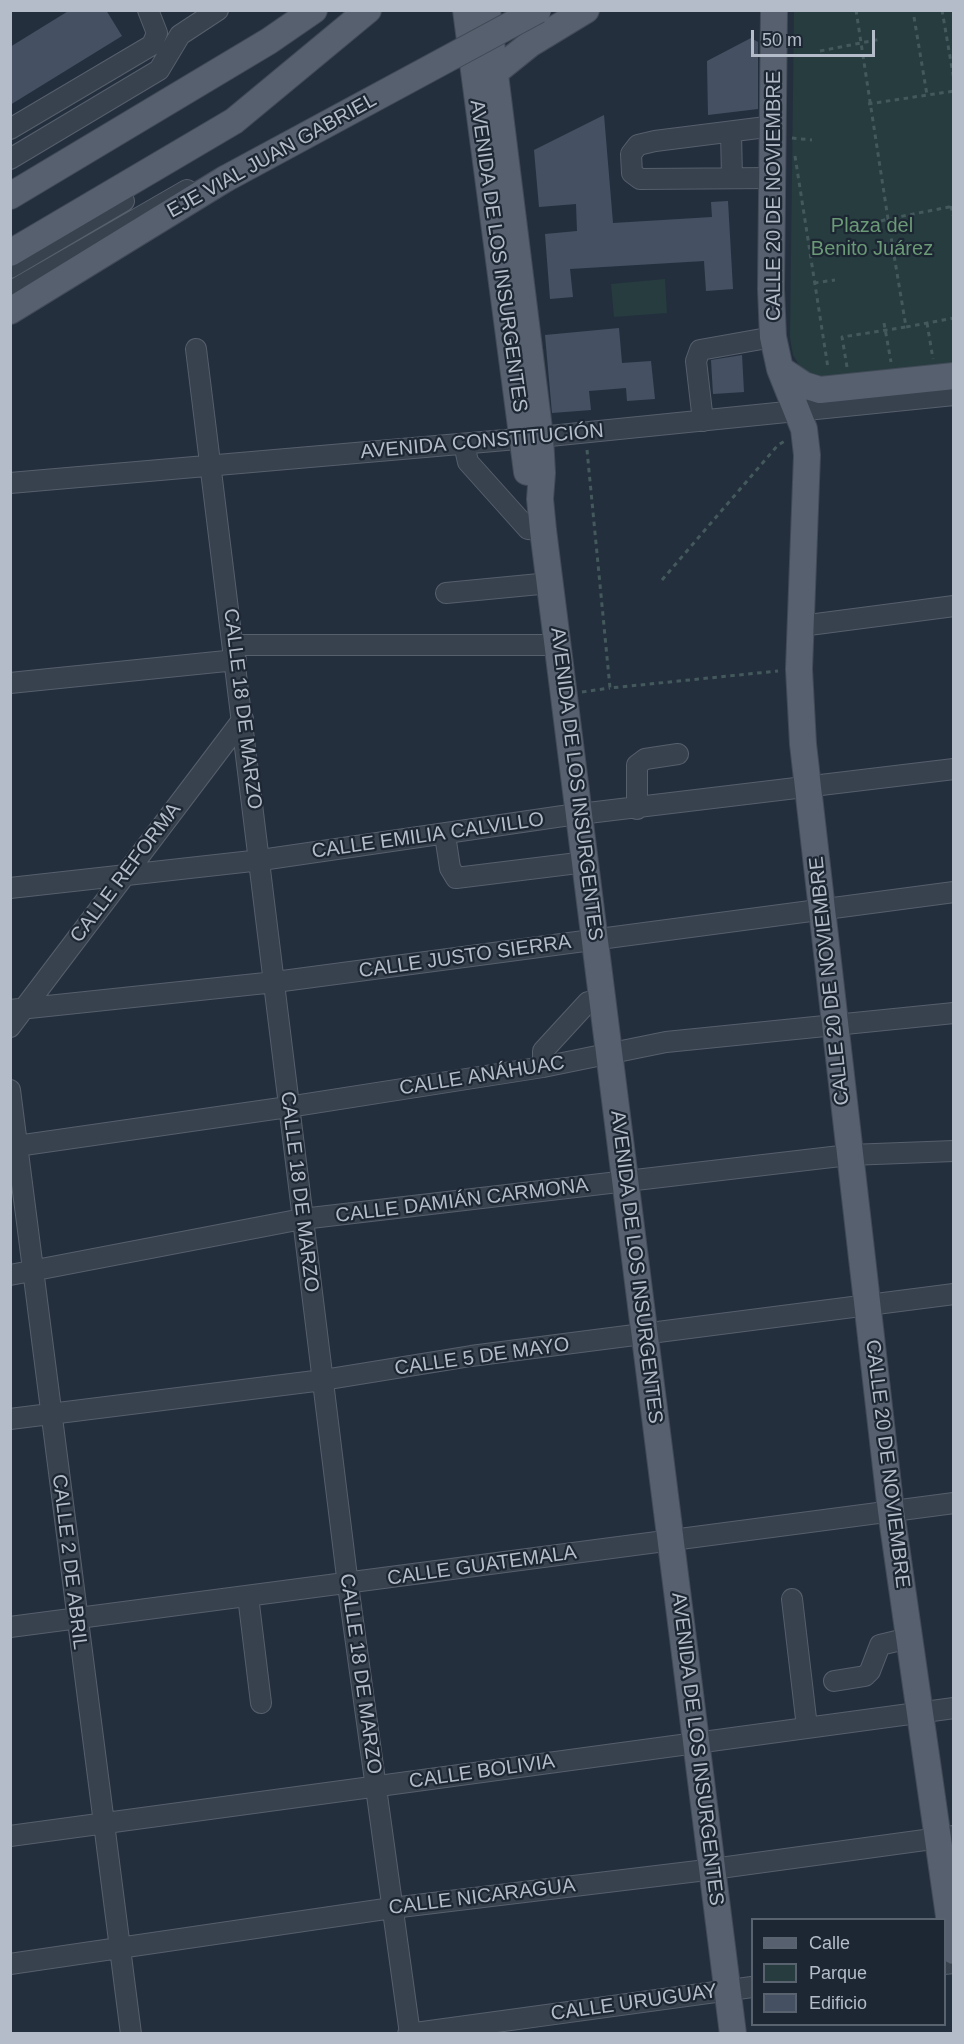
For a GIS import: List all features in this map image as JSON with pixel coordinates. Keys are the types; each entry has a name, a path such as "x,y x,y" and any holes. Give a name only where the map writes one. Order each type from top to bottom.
{"main road":[{"path":"10,196 269,41 314,10"},
{"path":"10,254 234,121 368,10"},
{"name":"AVENIDA DE LOS INSURGENTES","path":"466,10 531,438 542,473 540,500 543,530 581,814 624,1182 698,1743 712,1869 740,1989 733,2034"},
{"name":"AVENIDA DE LOS INSURGENTES","path":"486,10 531,438"},
{"path":"528,10 530,44"},
{"name":"EJE VIAL JUAN GABRIEL","path":"10,311 225,179 538,10"},
{"path":"494,73 530,44 586,10"},
{"name":"CALLE 20 DE NOVIEMBRE","path":"774,10 771,290 773,337 780,369 801,420 807,498 799,669 808,785 891,1511 920,1713 946,1837 954,1951"},
{"path":"780,369 804,385 820,390 944,372"}],"street":[{"path":"10,159 159,70 165,40 148,10"},
{"path":"10,129 152,45 185,30 218,10"},
{"path":"10,268 203,153 224,137 234,121"},
{"path":"772,178 640,179 632,173 631,154 638,145 655,141 774,126"},
{"path":"731,132 732,178"},
{"path":"10,292 177,194 202,184 225,179"},
{"path":"703,421 696,361 700,350 773,337"},
{"name":"CALLE 18 DE MARZO","path":"196,349 261,860 288,1107 348,1585 409,2033"},
{"name":"AVENIDA CONSTITUCIÓN","path":"10,483 703,421 801,420 954,395"},
{"path":"464,444 468,462 528,529 543,530"},
{"path":"446,593 550,583"},
{"path":"801,627 954,606"},
{"path":"10,683 235,652 558,645"},
{"name":"CALLE REFORMA","path":"10,1027 18,1009 243,719"},
{"path":"637,809 636,765 645,759 678,754"},
{"name":"CALLE EMILIA CALVILLO","path":"10,888 261,860 581,814 637,809 808,785 954,770"},
{"path":"445,835 450,868 456,878 586,862"},
{"name":"CALLE JUSTO SIERRA","path":"18,1009 275,982 954,892"},
{"path":"543,1067 543,1050 588,1002 604,1000"},
{"name":"CALLE ANÁHUAC","path":"14,1146 288,1107 543,1067 666,1042 954,1012"},
{"name":"CALLE 2 DE ABRIL","path":"10,1090 14,1146 33,1271 131,2034"},
{"name":"CALLE DAMIÁN CARMONA","path":"10,1275 302,1219 849,1155 954,1151"},
{"name":"CALLE 5 DE MAYO","path":"10,1419 323,1380 471,1356 868,1307 954,1294"},
{"name":"CALLE GUATEMALA","path":"10,1627 348,1585 954,1503"},
{"path":"248,1596 261,1703"},
{"path":"792,1599 807,1727"},
{"path":"834,1681 865,1676 870,1671 880,1645 909,1638"},
{"name":"CALLE BOLIVIA","path":"10,1836 954,1708"},
{"name":"CALLE NICARAGUA","path":"10,1964 392,1908 712,1869 946,1837"},
{"name":"CALLE URUGUAY","path":"409,2033 740,1989"}],"path":[{"path":"856,10 906,327"},
{"path":"942,10 954,80"},
{"path":"914,17 927,95"},
{"path":"820,51 881,39"},
{"path":"870,104 954,91"},
{"path":"812,140 792,138 829,379"},
{"path":"881,221 952,206 954,219"},
{"path":"814,283 835,280"},
{"path":"849,377 842,337 954,318"},
{"path":"884,323 893,373"},
{"path":"927,323 944,372"},
{"path":"662,580 801,420"},
{"path":"585,433 610,688"},
{"path":"565,694 799,669"}],"green space":[{"name":"Plaza del Benito Juárez","path":"794,11 953,11 953,367 829,379 815,377 802,370 793,355 790,338"},
{"path":"665,279 667,313 614,317 611,284"}],"building":[{"path":"70,10 106,10 122,36 10,105 10,47"},
{"path":"751,38 758,42 758,109 708,115 707,61"},
{"path":"604,115 613,223 712,217 711,202 728,201 733,289 706,291 704,261 570,269 573,297 550,299 545,234 577,231 576,204 539,207 534,150"},
{"path":"619,328 622,363 651,361 655,399 627,401 626,388 589,391 591,410 552,413 545,335"},
{"path":"742,355 744,392 713,394 711,360"}]}
